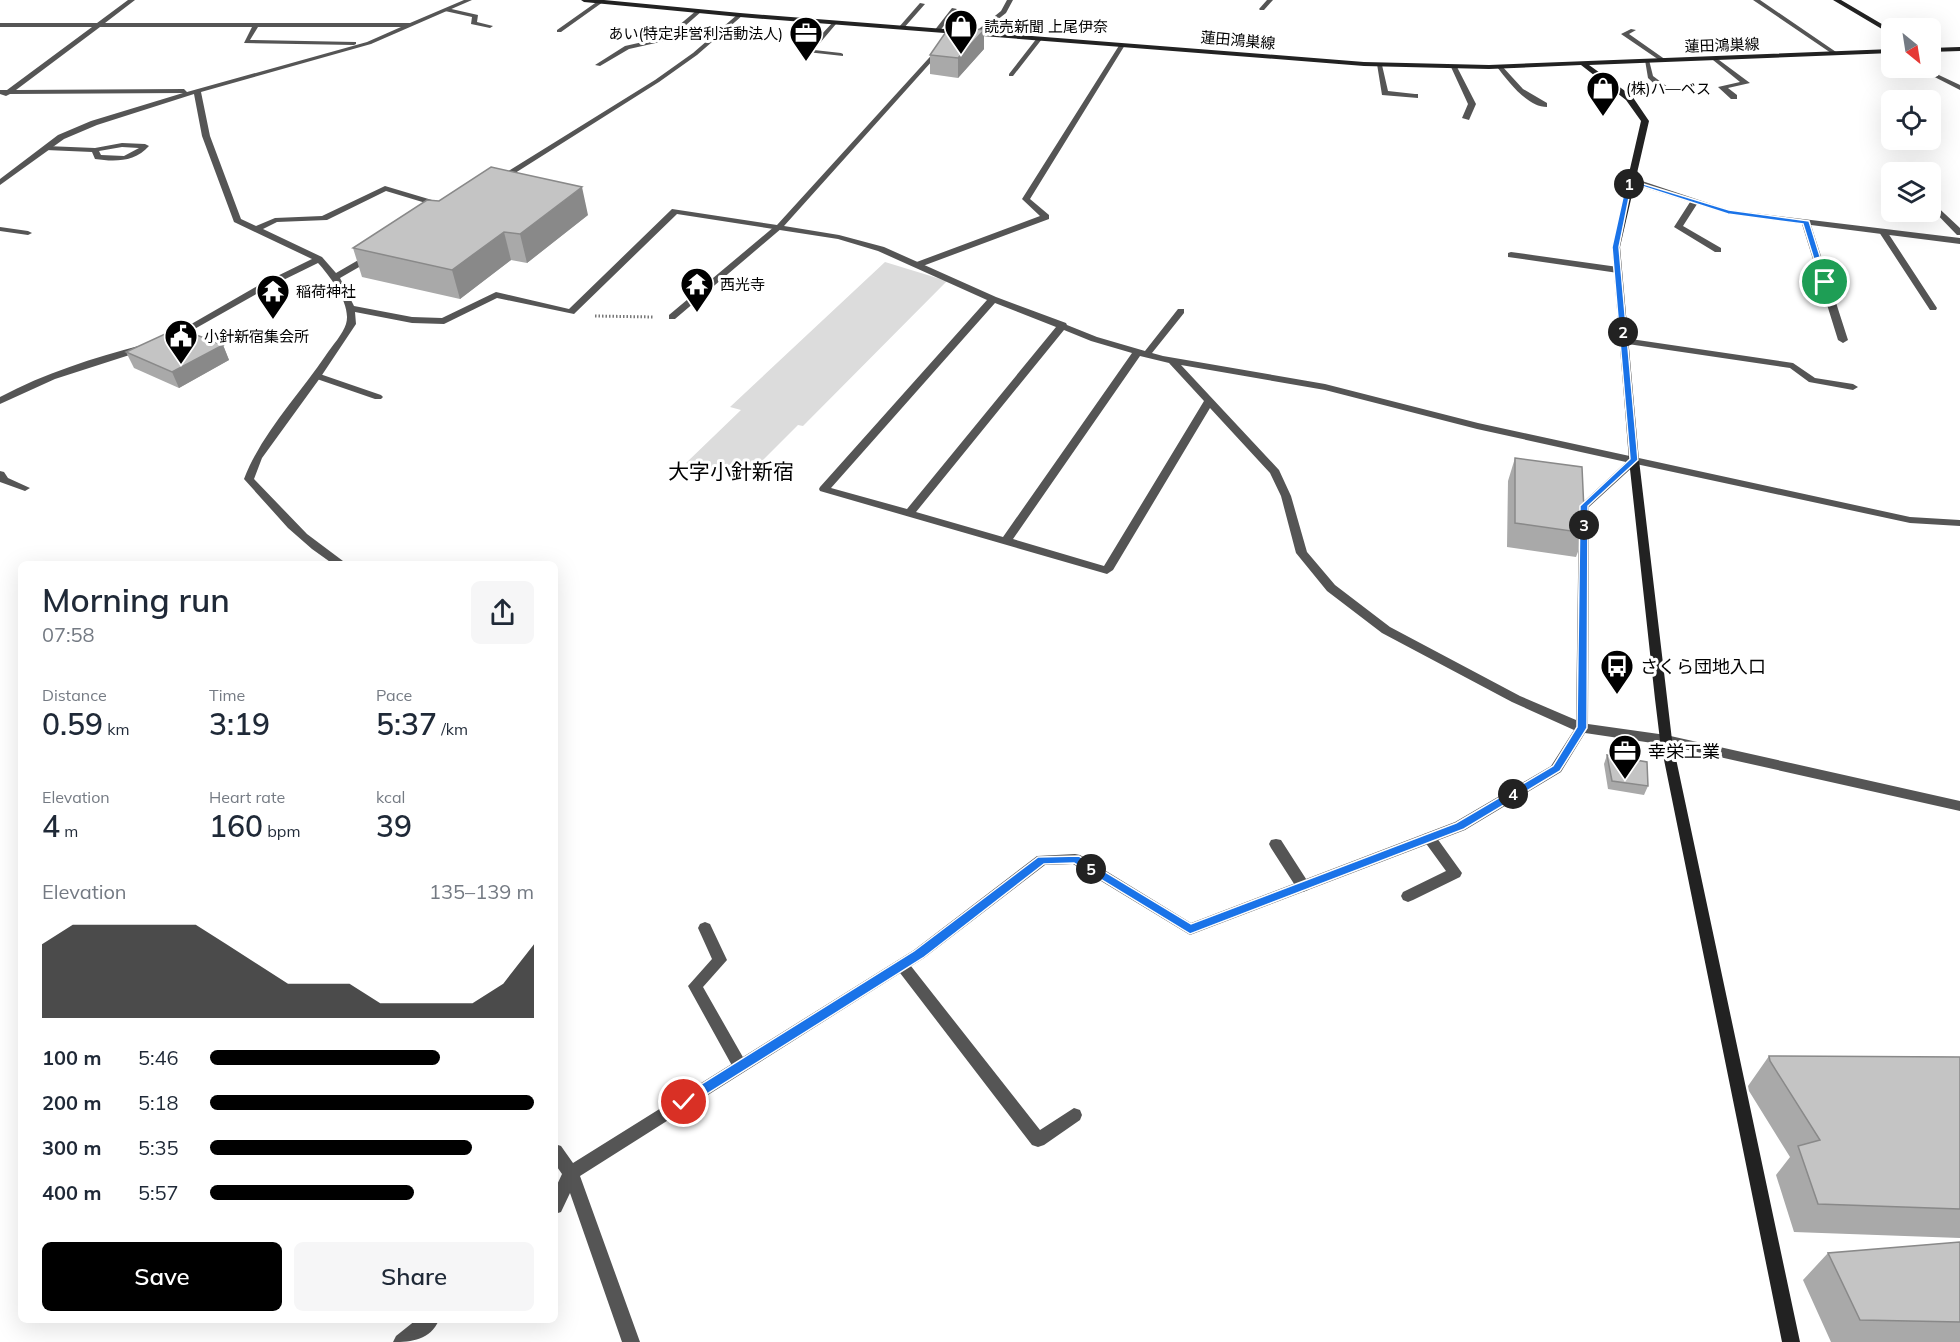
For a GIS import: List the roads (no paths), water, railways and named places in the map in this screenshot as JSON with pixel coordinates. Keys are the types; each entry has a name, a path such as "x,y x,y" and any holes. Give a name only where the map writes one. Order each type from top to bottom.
{"main road":[{"name":"蓮田鴻巣線","path":"584,0 955,33 1379,65 1454,67 1583,64 1881,52"},
{"path":"1836,0 1881,27"},
{"path":"1941,50 1960,49"},
{"path":"1583,64 1629,98 1645,121 1616,247 1634,460 1666,740 1791,1342"}],"street":[{"path":"0,98 4,92 132,0"},
{"path":"0,183 61,137 94,123 197,91 369,43 416,25 469,0"},
{"path":"976,34 1004,12 1010,0"},
{"path":"1262,9 1270,0"},
{"path":"1756,0 1836,54"},
{"path":"559,31 600,2"},
{"path":"901,28 922,4"},
{"path":"937,31 954,9"},
{"path":"447,10 476,16 473,22 490,26"},
{"path":"598,65 627,47 667,39 699,11"},
{"path":"491,185 657,81 695,54 740,15"},
{"path":"834,23 809,51 841,55"},
{"path":"0,25 416,25"},
{"path":"256,25 246,42 369,43"},
{"path":"1633,30 1624,34 1664,61"},
{"path":"672,317 778,228 955,33"},
{"path":"1011,75 1039,39"},
{"path":"917,265 1046,218 1026,199 1122,45"},
{"path":"1715,59 1746,82 1722,87 1734,97"},
{"path":"1647,62 1650,77 1666,90"},
{"path":"1379,65 1385,93 1415,96"},
{"path":"1499,66 1520,91 1544,105"},
{"path":"1454,67 1472,104 1466,118"},
{"path":"1940,78 1960,88"},
{"path":"4,92 197,91"},
{"path":"197,91 206,136 237,219 319,259 335,278 351,308 351,324 317,376 257,458 249,479 288,522 336,561"},
{"path":"46,148 95,150 122,145 145,146 130,158 98,157 95,150"},
{"path":"1630,180 1728,212 1960,241"},
{"path":"257,229 275,220 324,218 385,188 452,209"},
{"path":"1695,201 1678,227 1718,250"},
{"path":"351,308 412,320 444,321 496,295 570,312 675,211 839,237 881,249 993,299 1095,339 1172,361 1324,387 1477,426 1910,520 1960,523"},
{"path":"1941,213 1960,233"},
{"path":"1806,223 1843,340"},
{"path":"0,229 28,233"},
{"path":"1883,232 1933,308"},
{"path":"335,278 374,255"},
{"path":"1511,255 1618,270"},
{"path":"168,341 264,286 319,259"},
{"path":"993,299 824,489 1107,570 1209,401"},
{"path":"1006,541 1143,353 1181,311"},
{"path":"910,513 1063,325"},
{"path":"1624,342 1793,366 1812,380 1853,387"},
{"path":"0,401 23,388 92,362 157,344"},
{"path":"1172,361 1275,472 1286,496 1302,553 1331,588 1386,630 1516,699 1582,728 1666,740 1960,806"},
{"path":"317,376 378,397"},
{"path":"558,1200 571,1173 902,965 1042,860 1076,859 1190,929 1460,826 1556,769 1582,728 1584,506 1634,460"},
{"path":"0,474 4,480 25,488"},
{"path":"1408,896 1455,873 1429,838"},
{"path":"1276,844 1303,886"},
{"path":"705,928 720,960 695,986 740,1066"},
{"path":"902,965 1038,1140 1074,1115"},
{"path":"558,1155 571,1173 631,1342"},
{"path":"402,1342 426,1323"}],"place":[{"name":"読売新聞 上尾伊奈","path":"961,55"},
{"name":"あい(特定非営利活動法人)","path":"806,62"},
{"name":"(株)ハ―ベス","path":"1603,117"},
{"name":"西光寺","path":"697,313"},
{"name":"稲荷神社","path":"273,320"},
{"name":"小針新宿集会所","path":"181,365"},
{"name":"さくら団地入口","path":"1617,695"},
{"name":"幸栄工業","path":"1625,780"}],"district":[{"name":"大字小針新宿","path":"731,471"}]}
